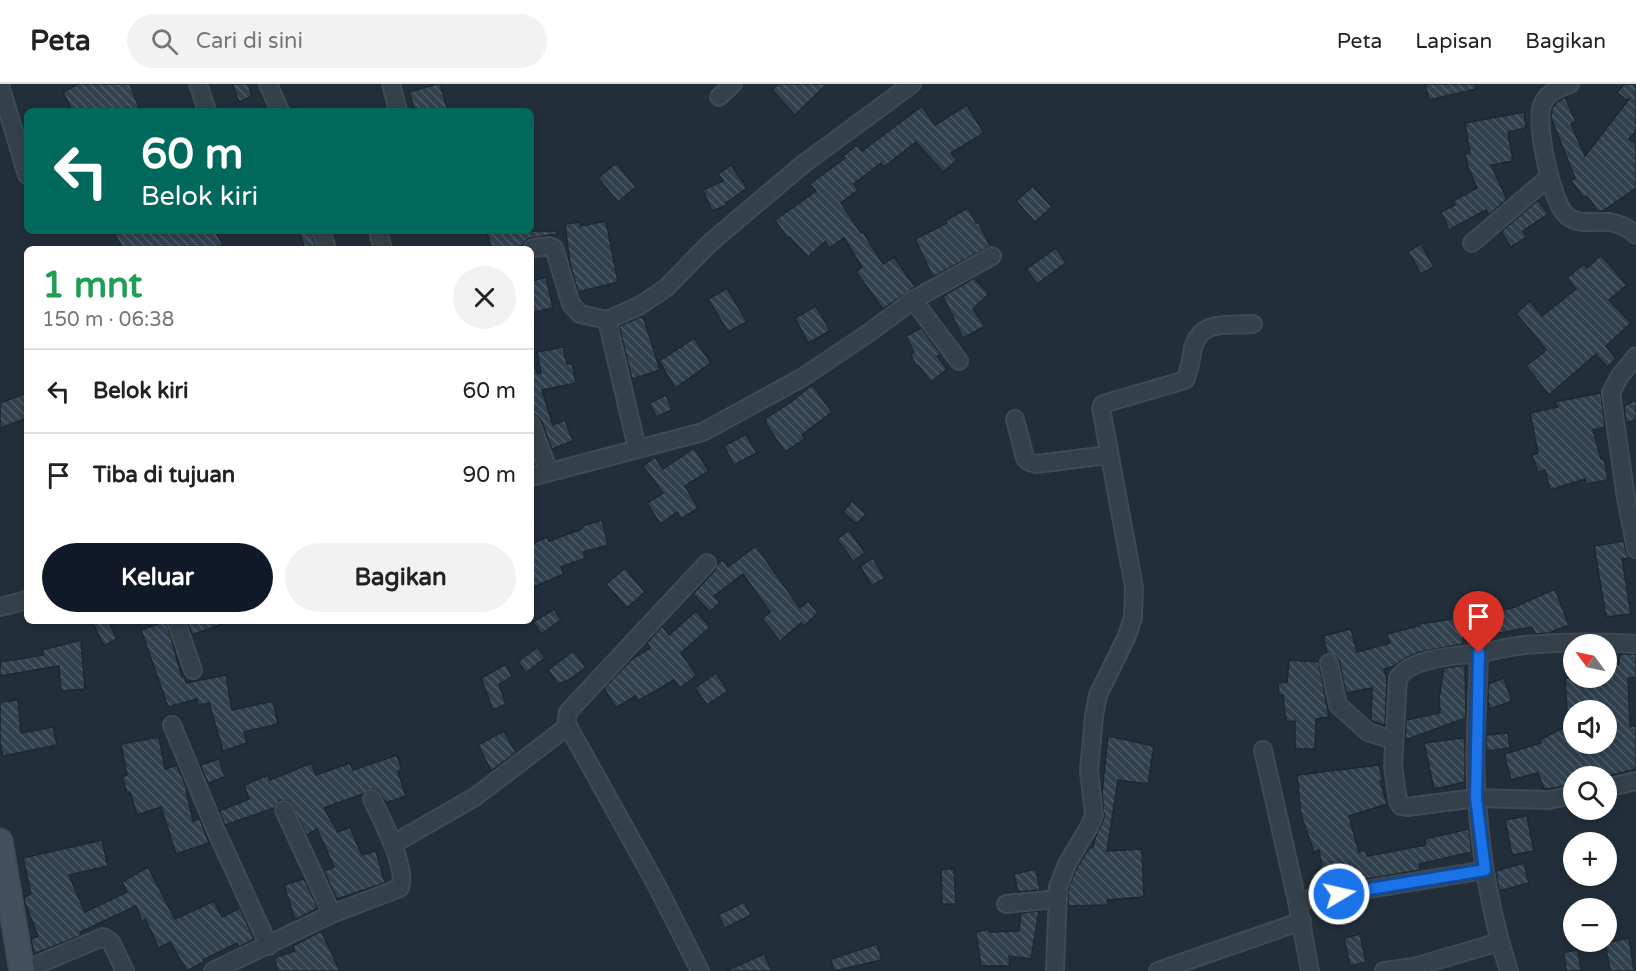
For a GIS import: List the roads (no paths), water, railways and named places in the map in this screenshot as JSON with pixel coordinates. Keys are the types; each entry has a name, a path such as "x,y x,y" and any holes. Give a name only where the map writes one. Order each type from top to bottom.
{"main road":[{"path":"0,841 22,971"}],"street":[{"path":"198,84 206,108"},
{"path":"268,84 279,108"},
{"path":"391,84 397,108"},
{"path":"719,97 733,84"},
{"path":"534,248 549,246 554,249 571,304 575,310 580,314 607,320 639,306 666,288 710,243 802,165 912,84"},
{"path":"1570,84 1559,87 1548,95 1540,114 1549,177 1561,210 1569,218 1579,222 1611,220 1634,230"},
{"path":"0,86 24,165"},
{"path":"1473,243 1549,177"},
{"path":"534,476 703,432 803,377 913,300 992,256"},
{"path":"913,300 959,361"},
{"path":"607,320 637,448"},
{"path":"1055,971 1058,887 1067,864 1094,814 1089,771 1098,695 1127,636 1133,616 1134,587 1100,413 1103,404 1185,380 1198,334 1207,327 1253,324"},
{"path":"1636,356 1619,377 1611,393 1626,498 1636,549"},
{"path":"1015,419 1025,458 1029,462 1036,464 1108,455"},
{"path":"534,432 549,472"},
{"path":"393,844 474,797 566,726 568,712 707,563"},
{"path":"0,607 24,601"},
{"path":"177,624 193,670"},
{"path":"1563,797 1548,800 1476,798 1401,806 1398,801 1393,766 1398,678 1402,671 1442,657 1524,645 1636,644"},
{"path":"1479,653 1476,798 1485,870 1499,942 1509,971"},
{"path":"1329,663 1338,705 1368,732 1393,740"},
{"path":"172,726 217,833 269,946"},
{"path":"566,726 570,728 656,884 700,971"},
{"path":"1263,750 1302,921 1310,971"},
{"path":"1617,785 1636,781"},
{"path":"213,971 332,914 400,888 402,878 393,844 372,799"},
{"path":"284,810 332,914"},
{"path":"1297,901 1485,870"},
{"path":"1006,904 1058,899"},
{"path":"1158,971 1302,921"},
{"path":"22,971 103,937 111,942 126,971"},
{"path":"1384,971 1414,967 1499,942"}]}
